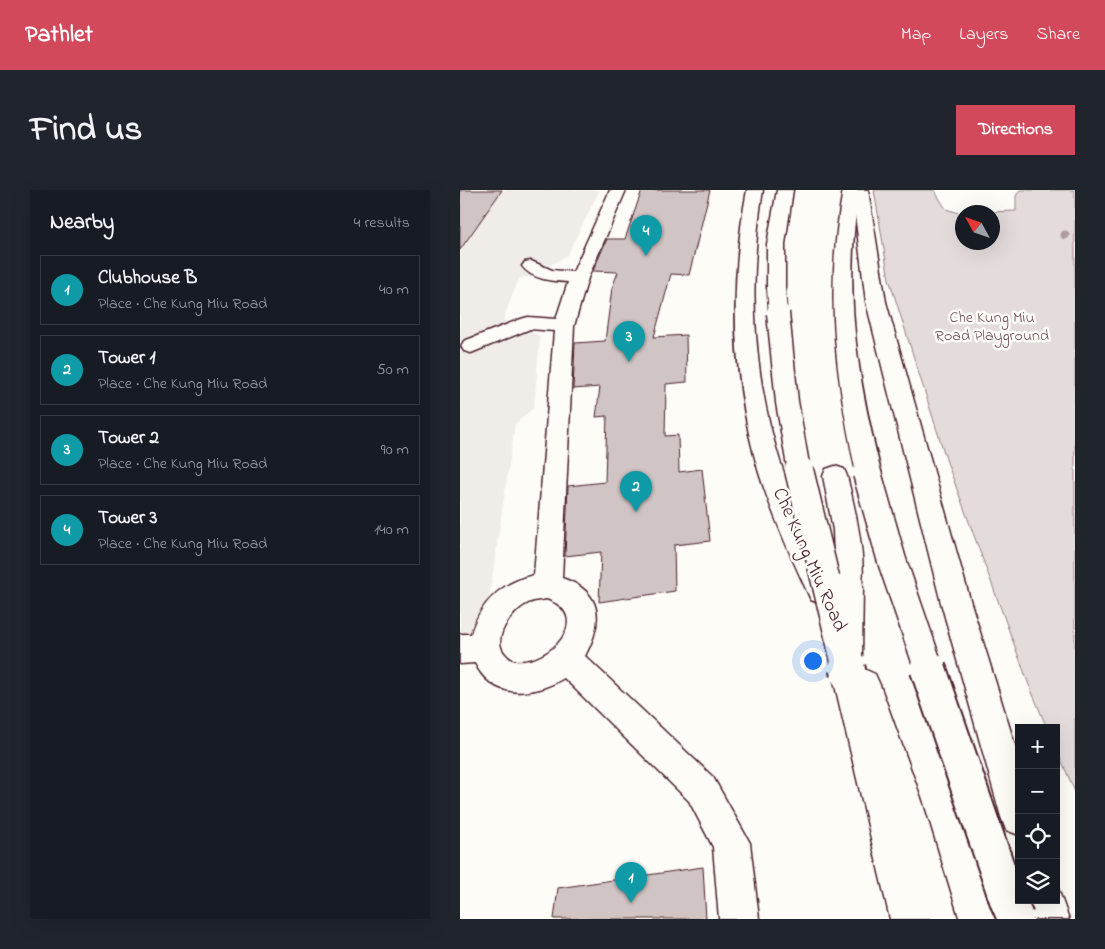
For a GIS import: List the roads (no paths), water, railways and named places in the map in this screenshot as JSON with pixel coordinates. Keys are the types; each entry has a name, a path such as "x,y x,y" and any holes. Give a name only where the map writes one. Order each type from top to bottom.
{"main road":[{"path":"547,586 564,326 579,278 618,190"},
{"name":"Che Kung Miu Road","path":"755,190 748,232 745,289 749,362 760,433 780,496 861,679 880,729 903,798 938,919"},
{"path":"785,190 776,244 776,288 785,386 810,520 910,919"},
{"path":"852,190 842,272 842,303 848,366 862,448 875,502 947,747 1004,919"},
{"path":"860,190 876,302 956,603 1018,814"},
{"path":"531,266 548,275 579,278"},
{"path":"471,346 528,323 564,326"},
{"path":"867,473 892,561 1008,901 1016,919"},
{"path":"836,476 846,530 849,586 848,673"},
{"path":"547,586 561,588 572,595 580,605 583,617 582,632 576,646 566,659 550,670 533,676 515,677 500,672 472,649 486,633 492,618 502,605 516,595 531,588 547,586"},
{"path":"566,659 701,789 731,843 739,919"},
{"path":"1044,904 1049,919"}],"place":[{"name":"Tower 3","path":"646,256"},
{"name":"Tower 2","path":"629,362"},
{"name":"Tower 1","path":"636,512"},
{"name":"Clubhouse B","path":"631,903"}],"park label":[{"name":"Che Kung Miu Road Playground","path":"992,327"}]}
